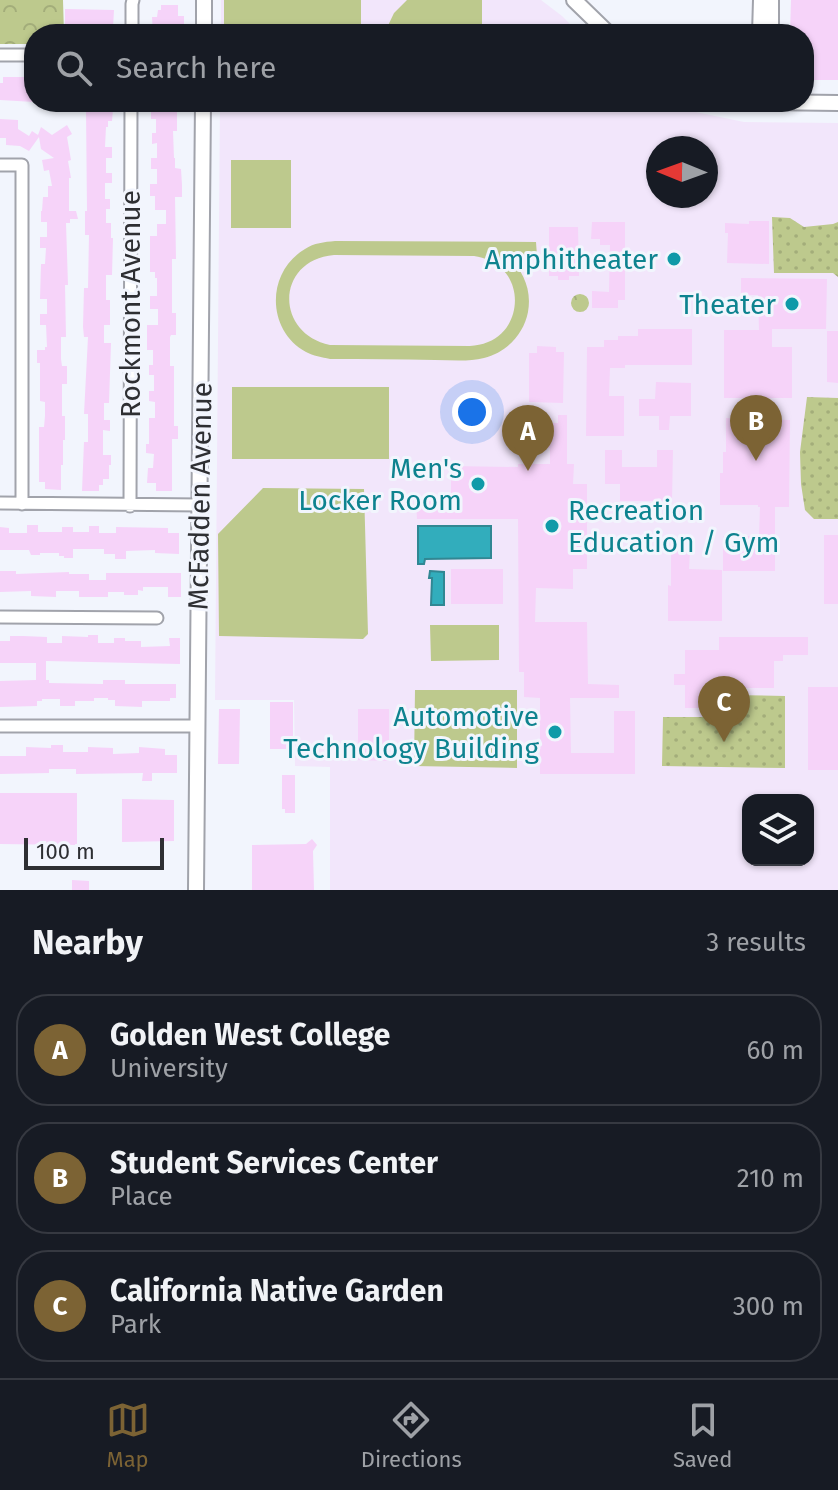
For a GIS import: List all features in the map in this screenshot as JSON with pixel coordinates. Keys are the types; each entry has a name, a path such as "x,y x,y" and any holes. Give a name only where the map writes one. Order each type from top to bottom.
{"street":[{"path":"132,24 133,0"},
{"path":"204,0 204,24"},
{"path":"574,0 599,24"},
{"path":"760,24 761,0"},
{"path":"771,0 771,24"},
{"path":"0,55 24,55"},
{"path":"814,103 838,103"},
{"name":"Rockmont Avenue","path":"130,506 131,112"},
{"name":"McFadden Avenue","path":"196,890 203,112"},
{"path":"0,165 22,165 22,504"},
{"path":"0,503 200,505"},
{"path":"0,617 157,618"},
{"path":"0,726 197,726"}],"shaded area":[{"path":"221,0 541,0 570,24 221,24"},
{"path":"220,112 696,112 744,122 838,123 838,890 330,890 330,767 295,766 294,700 215,700"}],"green space":[{"path":"0,0 63,0 64,24 24,24 24,44 0,44"},
{"path":"224,0 361,0 361,24 224,24"},
{"path":"407,0 482,0 482,24 389,24 394,13"},
{"path":"231,160 291,160 291,228 231,228"},
{"path":"772,217 790,218 804,227 838,222 838,277 833,273 774,273"},
{"path":"331,241 536,242 537,256 509,256 527,288 529,304 523,328 500,352 478,359 330,359 309,353 283,330 276,301 278,286 292,259 312,245","holes":["334,255 474,256 490,260 502,269 509,278 515,298 506,329 484,344 330,345 312,338 299,327 291,313 289,297 292,283 301,269 315,260"]},
{"path":"580,294 589,303 580,312 571,303"},
{"path":"232,387 389,387 389,459 232,459"},
{"path":"807,397 838,398 838,519 814,519 805,510 800,452"},
{"path":"263,488 364,489 368,634 363,639 219,636 218,534"},
{"path":"430,625 499,625 499,660 431,661"},
{"path":"415,690 517,690 517,768 414,766"},
{"path":"731,695 785,696 785,768 662,766 663,717 730,717"}],"water":[{"path":"418,526 491,526 491,558 425,559 424,564 418,564"},
{"path":"430,571 444,572 444,605 431,605"}],"building":[{"path":"791,0 838,0 838,80 814,80 814,24 790,24"},
{"path":"161,5 178,5 178,16 184,16 184,24 152,24 152,17 157,17 158,10 161,10"},
{"path":"65,9 114,10 113,24 65,24"},
{"path":"3,77 24,77 24,101 0,100 0,83 3,83"},
{"path":"86,112 113,112 112,121 108,121 106,127 105,147 112,147 112,158 106,158 106,173 112,173 112,183 105,183 105,199 110,199 106,223 111,223 113,238 112,275 106,275 110,325 104,325 104,343 111,343 109,403 104,403 104,420 110,420 110,431 103,430 103,455 111,455 111,465 109,479 103,479 99,491 82,491 84,442 88,442 88,414 84,414 88,337 84,337 83,327 84,288 88,288"},
{"path":"151,112 177,112 177,131 173,131 174,158 175,168 181,169 182,185 182,197 175,197 176,259 172,259 172,313 176,313 176,335 170,337 170,366 174,366 174,426 178,426 178,439 172,439 172,491 156,491 156,483 147,483 148,468 153,468 154,454 146,453 146,444 149,444 149,418 155,418 155,402 149,401 149,391 154,391 154,375 149,375 153,350 147,350 147,325 158,325 158,309 150,309 150,296 157,296 157,278 155,272 150,272 150,236 157,236 157,224 166,224 166,210 155,210 155,196 150,196 150,184 157,184 157,169 151,169 151,158 157,158 157,143 152,144 156,119 151,119"},
{"path":"0,119 18,120 18,129 29,136 32,131 38,135 41,127 52,135 67,125 72,134 67,137 71,160 68,161 71,178 69,211 76,211 78,219 70,219 70,223 66,223 68,285 65,285 66,337 61,337 61,359 62,366 67,366 67,384 62,384 65,440 61,490 45,489 45,482 39,482 39,427 44,427 45,402 40,401 37,350 47,347 46,325 40,325 40,314 47,314 47,299 40,299 41,264 45,264 46,248 40,248 40,237 47,237 47,222 41,222 41,211 43,197 48,197 48,186 52,186 49,170 44,171 42,160 54,158 41,149 39,137 29,151 20,146 6,145 6,138 0,138"},
{"path":"749,221 769,221 769,264 727,263 728,233 725,233 725,223 749,224"},
{"path":"592,222 625,222 625,300 618,300 618,308 592,308 592,291 609,292 610,245 600,245 600,239 591,239"},
{"path":"549,227 578,227 579,276 558,280 558,276 549,276"},
{"path":"741,278 827,279 826,329 772,329 772,347 792,347 792,398 724,398 724,330 759,330 758,295 741,295"},
{"path":"638,329 692,329 692,365 625,365 625,368 610,368 609,396 624,396 624,436 586,436 587,347 604,347 604,340 618,340 618,336 638,336"},
{"path":"827,331 838,331 838,383 827,382"},
{"path":"537,346 556,347 556,352 564,352 563,403 529,402 529,353 537,353"},
{"path":"656,382 691,383 691,416 670,416 669,430 659,430 659,416 639,416 639,399 655,399"},
{"path":"558,415 567,415 567,464 574,464 573,484 587,484 587,569 573,569 573,589 536,588 535,622 587,622 588,684 619,685 619,698 570,698 571,753 614,753 614,711 635,711 635,774 540,774 540,698 524,697 524,672 519,672 518,519 417,519 416,501 451,501 451,466 550,464 550,448 535,448 535,432 541,432 541,423 558,423"},
{"path":"726,418 790,420 789,507 775,507 775,571 723,571 723,536 759,536 760,507 720,505"},
{"path":"605,450 622,450 622,467 657,467 657,450 673,450 672,501 620,501 620,484 605,484"},
{"path":"27,525 38,525 38,532 62,532 62,527 73,527 73,532 89,532 89,526 99,526 99,533 116,533 116,527 168,528 168,533 179,533 179,554 155,553 155,550 126,551 126,559 115,559 115,554 104,554 104,549 73,549 73,558 64,558 59,553 31,555 29,550 0,550 0,527 9,528 9,533 27,533"},
{"path":"824,535 838,535 838,604 824,604"},
{"path":"676,538 687,538 689,569 722,570 722,621 668,621 671,552 675,552"},
{"path":"451,569 503,569 503,604 451,604"},
{"path":"0,571 16,571 16,574 89,574 89,580 106,580 106,573 181,573 181,597 168,597 168,587 143,587 143,591 138,590 138,595 108,592 108,597 79,597 79,591 56,591 56,597 31,596 31,591 0,592"},
{"path":"98,635 98,643 114,643 114,638 141,641 141,647 170,646 169,638 180,638 180,664 46,661 46,680 49,683 103,684 103,680 125,680 125,684 176,684 176,698 170,698 170,701 142,701 142,707 115,706 115,700 94,698 94,701 75,701 75,706 60,706 60,699 42,699 37,701 37,706 0,707 0,681 36,680 36,663 0,663 0,641 10,641 10,636 23,636 47,637 47,643 62,643 62,636"},
{"path":"719,637 808,637 808,655 783,655 783,661 774,661 774,688 723,688 723,708 685,708 685,685 674,685 674,674 685,674 685,650 719,650"},
{"path":"808,687 838,687 838,770 808,770"},
{"path":"270,702 293,702 293,749 270,749"},
{"path":"219,709 240,709 239,764 218,764"},
{"path":"358,709 389,709 389,761 358,760"},
{"path":"51,745 63,745 63,752 88,752 88,747 113,748 113,754 139,753 139,747 165,749 165,755 177,755 177,773 152,773 152,781 142,781 143,773 76,774 76,769 0,774 0,756 26,756 26,747 51,748"},
{"path":"282,775 295,775 295,813 285,813 282,809"},
{"path":"0,793 77,793 77,845 0,844"},
{"path":"122,799 174,800 174,841 122,842"},
{"path":"312,839 317,845 313,851 314,890 252,890 252,845 306,844"},
{"path":"72,880 89,881 89,890 72,890"}],"place":[{"name":"Amphitheater","path":"674,259"},
{"name":"Theater","path":"792,304"},
{"name":"Student Services Center","path":"756,461"},
{"name":"Golden West College","path":"528,471"},
{"name":"Men's Locker Room","path":"478,484"},
{"name":"Recreation Education / Gym","path":"552,526"},
{"name":"Automotive Technology Building","path":"555,732"},
{"name":"California Native Garden","path":"724,742"}]}
